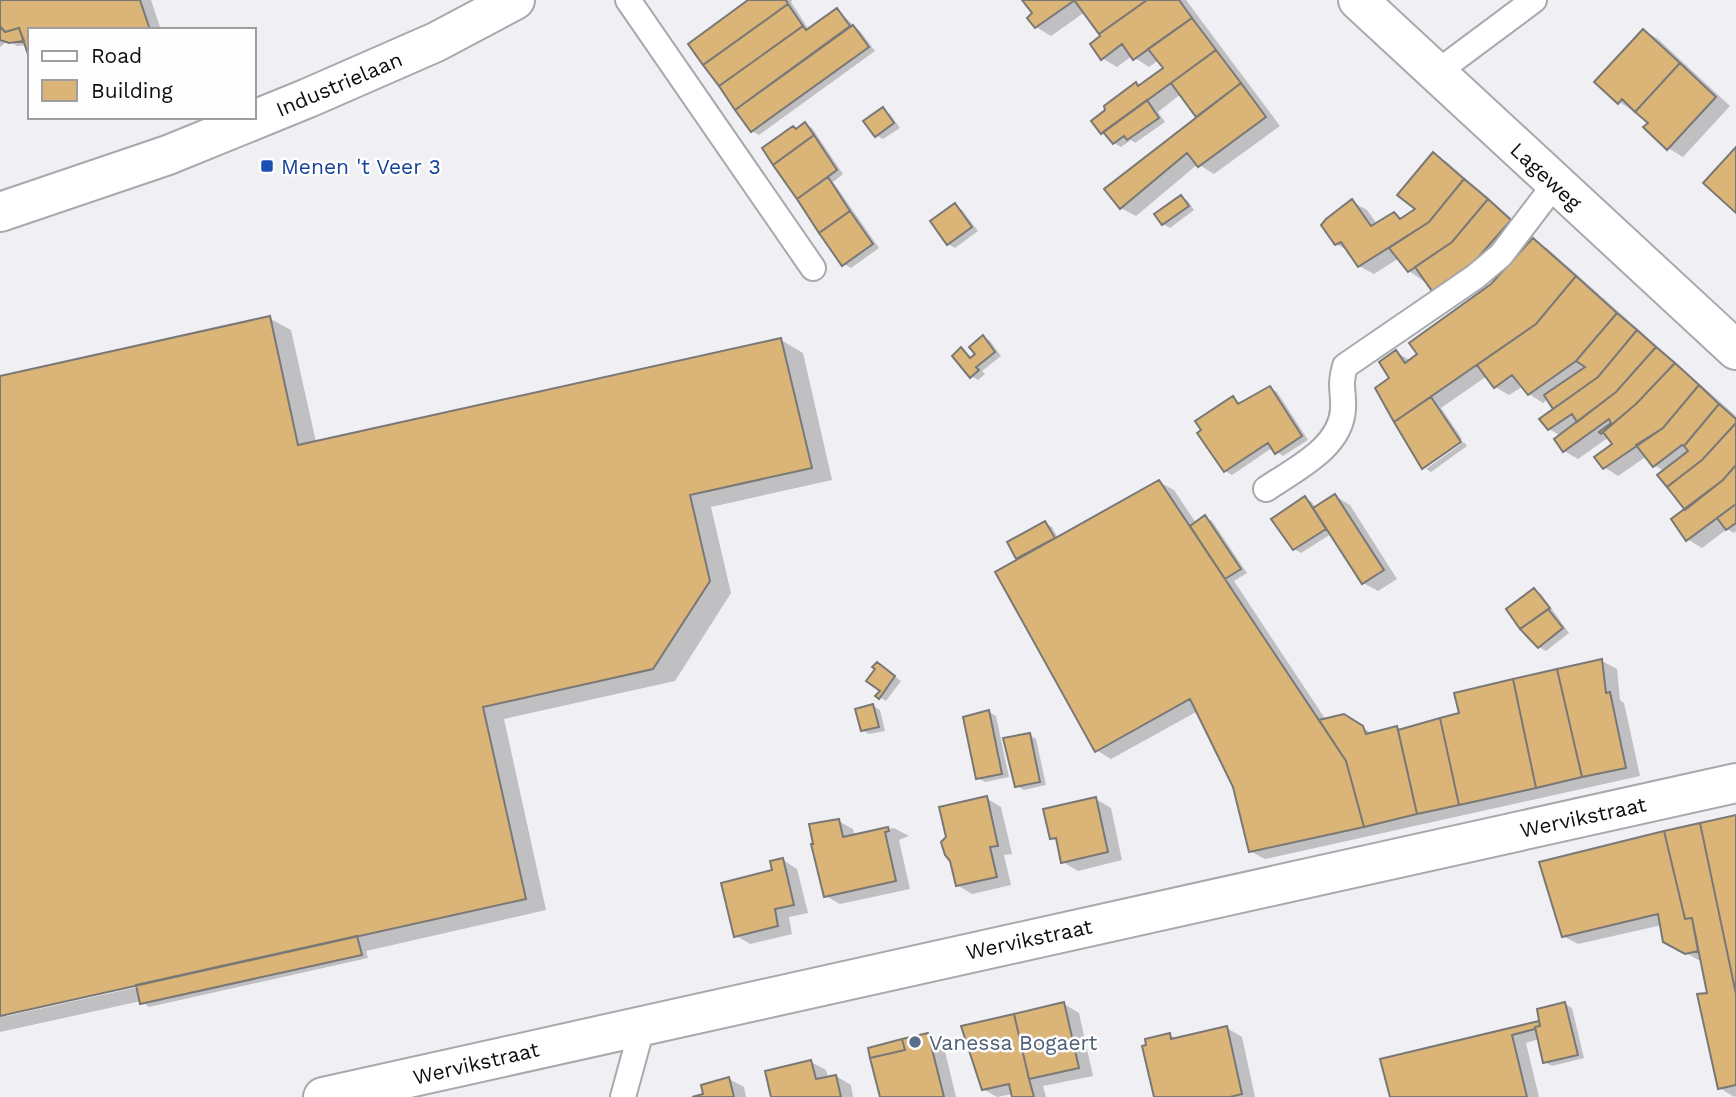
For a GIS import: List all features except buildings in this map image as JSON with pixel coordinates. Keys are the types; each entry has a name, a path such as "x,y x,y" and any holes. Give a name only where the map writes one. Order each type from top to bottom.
{"street":[{"name":"Industrielaan","path":"0,212 168,155 283,108 436,42 515,0"},
{"name":"Lageweg","path":"1358,0 1736,350"},
{"name":"Wervikstraat","path":"323,1097 1736,783"}],"lane":[{"path":"628,0 813,268"},
{"path":"1436,73 1534,0"},
{"path":"1266,489 1325,448 1335,434 1343,410 1340,382 1345,366 1475,277 1501,255 1555,184"},
{"path":"623,1097 643,1024"}],"place":[{"name":"Menen 't Veer 3","path":"267,166"},
{"name":"Vanessa Bogaert","path":"915,1042"}]}
